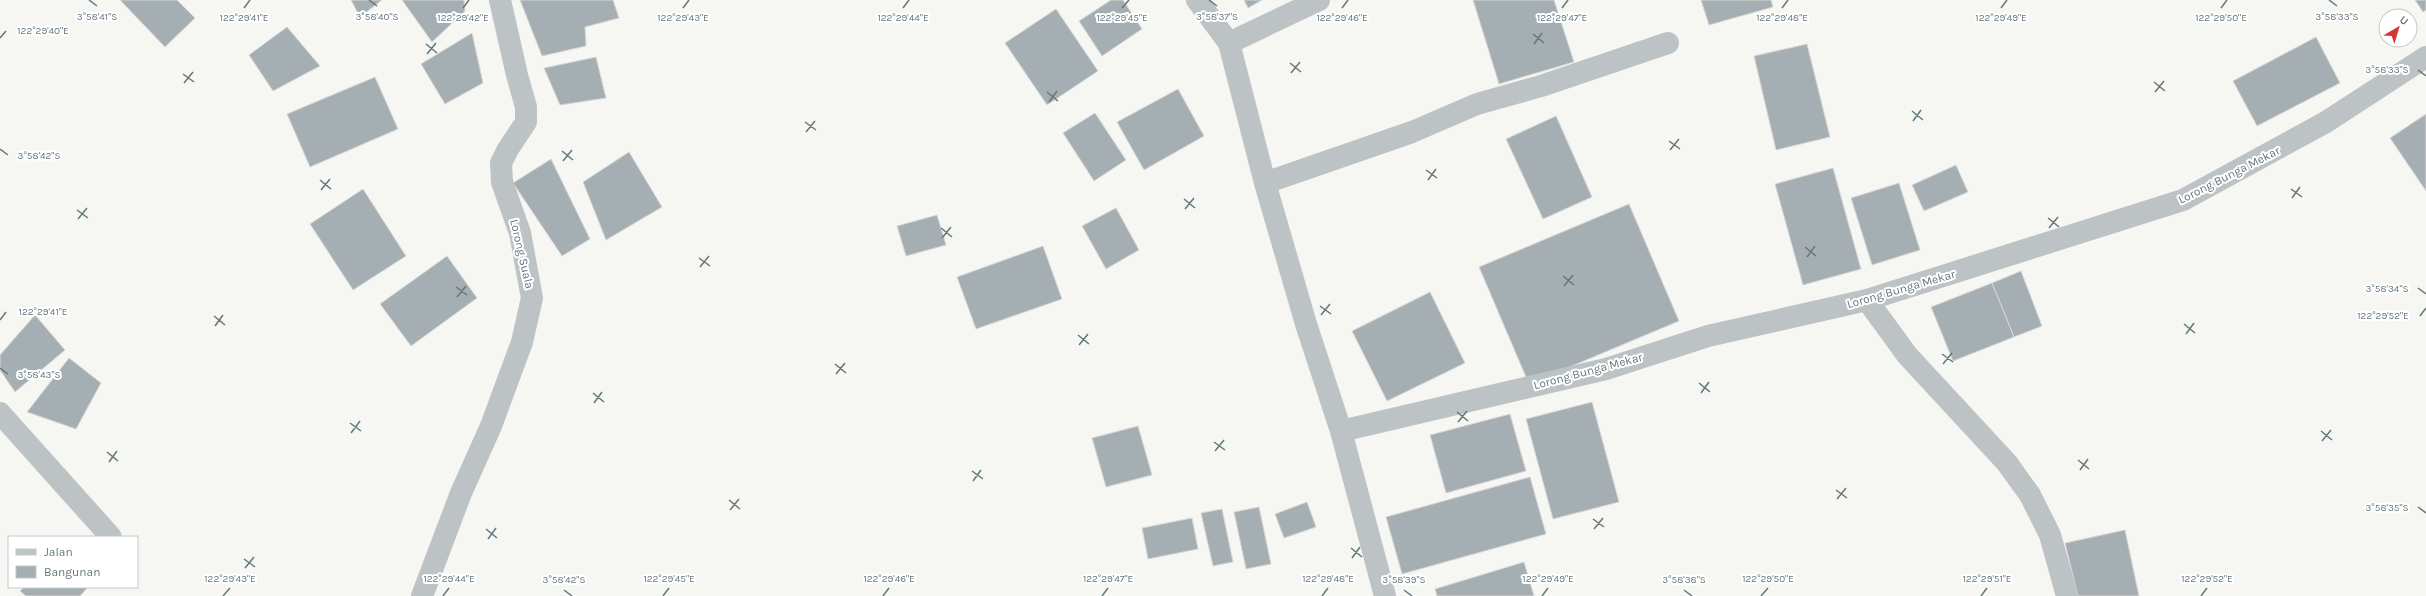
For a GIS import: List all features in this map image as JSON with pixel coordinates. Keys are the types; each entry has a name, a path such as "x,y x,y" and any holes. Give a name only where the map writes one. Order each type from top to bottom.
{"street":[{"name":"Lorong Suala","path":"422,596 461,493 491,426 522,342 532,298 520,233 502,182 502,164 508,150 526,122 526,107 500,0"},
{"path":"1197,0 1229,43 1265,184 1306,324 1342,431 1385,596"},
{"path":"1229,43 1319,0"},
{"path":"1265,184 1412,132 1478,104 1541,86 1668,43"},
{"name":"Lorong Bunga Mekar","path":"1342,431 1606,369 1708,336 1867,300 2183,200 2326,122 2426,57"},
{"path":"1867,300 1907,355 2007,463 2030,495 2050,535 2066,596"},
{"path":"0,413 110,536"}],"building":[{"path":"120,0 177,0 195,18 165,47"},
{"path":"351,0 382,0 360,17"},
{"path":"402,0 464,0 465,11 432,42"},
{"path":"520,0 613,0 619,18 585,27 586,46 542,56"},
{"path":"1111,0 1123,0 1142,29 1102,56 1079,21"},
{"path":"1244,0 1262,0 1248,8"},
{"path":"1473,0 1554,0 1574,62 1499,84"},
{"path":"1701,0 1771,0 1773,7 1709,25"},
{"path":"2415,0 2426,0 2426,10 2423,12"},
{"path":"1056,9 1098,71 1047,105 1005,43"},
{"path":"287,27 320,66 273,91 249,55"},
{"path":"472,33 483,83 445,104 421,64"},
{"path":"2316,37 2340,83 2257,126 2233,81"},
{"path":"1807,44 1830,137 1776,150 1754,56"},
{"path":"596,57 606,98 560,105 544,68"},
{"path":"375,77 398,129 310,167 287,114"},
{"path":"1178,89 1204,136 1144,170 1117,122"},
{"path":"1095,113 1126,160 1094,181 1063,133"},
{"path":"2426,114 2426,191 2390,138"},
{"path":"1556,116 1592,197 1543,219 1506,139"},
{"path":"629,152 662,207 606,240 583,182"},
{"path":"551,159 590,239 562,256 513,183"},
{"path":"1956,165 1968,192 1924,211 1912,185"},
{"path":"1833,168 1861,269 1803,285 1775,184"},
{"path":"1899,183 1920,250 1872,265 1851,198"},
{"path":"363,189 406,256 353,290 310,224"},
{"path":"1629,204 1679,321 1529,384 1479,267"},
{"path":"1116,208 1139,250 1106,269 1082,226"},
{"path":"937,215 946,245 906,256 897,226"},
{"path":"1043,246 1062,299 976,329 957,277"},
{"path":"447,256 477,298 411,346 380,304"},
{"path":"2021,271 2042,326 2014,337 1992,283"},
{"path":"1992,283 2014,337 1953,361 1931,307"},
{"path":"1430,292 1465,363 1387,401 1352,331"},
{"path":"35,315 65,350 15,392 0,370 0,355"},
{"path":"69,358 101,383 76,429 27,412"},
{"path":"1592,402 1619,502 1553,519 1526,419"},
{"path":"1510,414 1526,471 1446,493 1430,435"},
{"path":"1138,426 1152,475 1106,487 1092,438"},
{"path":"1530,477 1546,534 1402,574 1386,517"},
{"path":"1307,502 1316,527 1284,538 1275,514"},
{"path":"1259,507 1271,564 1246,569 1234,512"},
{"path":"1222,509 1233,562 1213,566 1201,513"},
{"path":"1192,518 1198,549 1148,559 1142,528"},
{"path":"2125,530 2139,596 2078,596 2065,543"},
{"path":"1524,562 1534,596 1437,596 1435,589"},
{"path":"23,588 87,588 80,596 26,596 20,591"}]}
